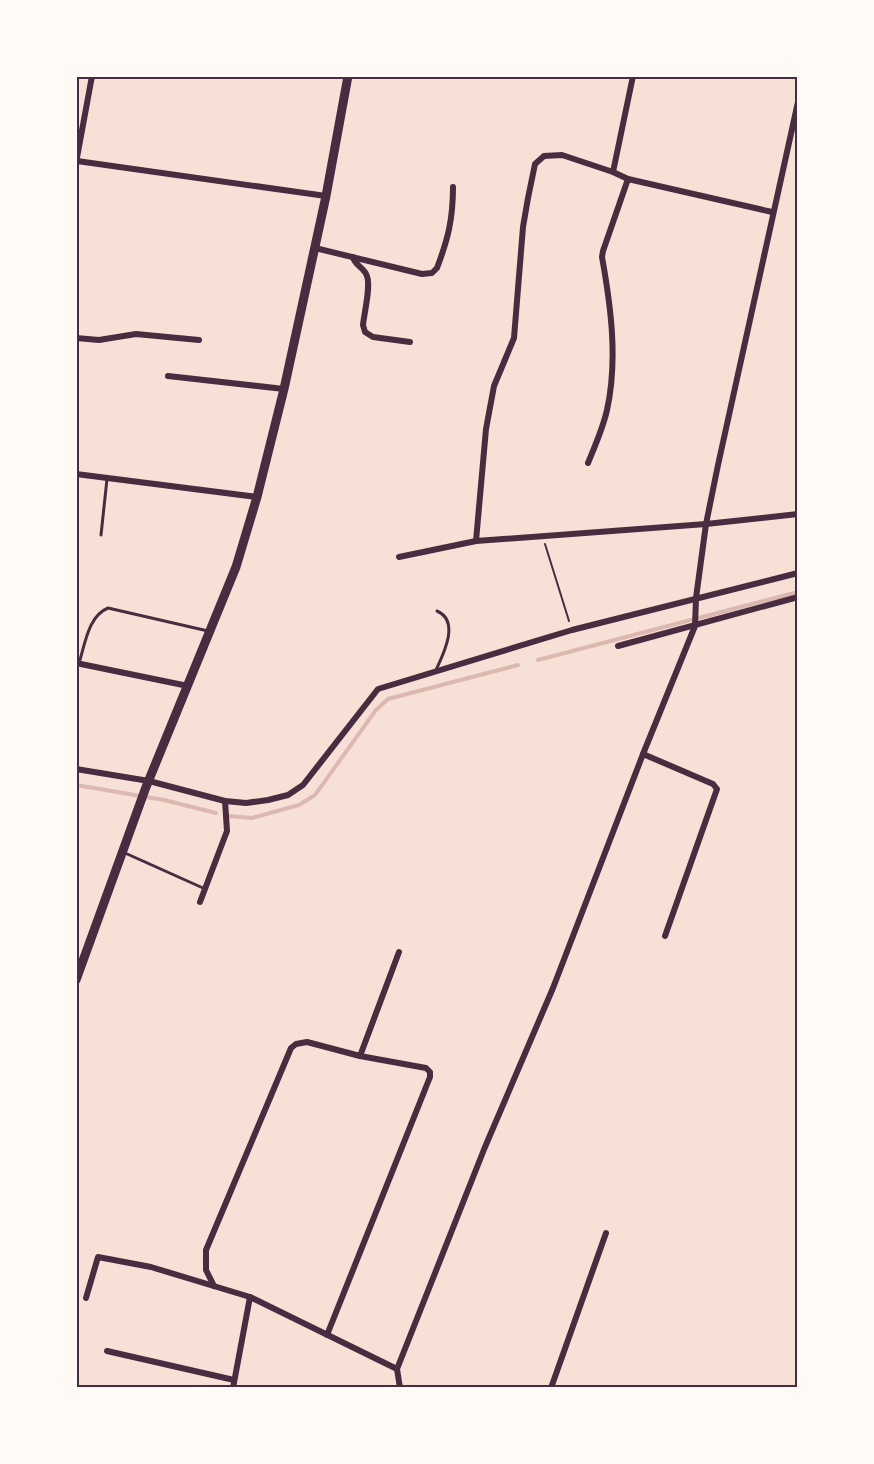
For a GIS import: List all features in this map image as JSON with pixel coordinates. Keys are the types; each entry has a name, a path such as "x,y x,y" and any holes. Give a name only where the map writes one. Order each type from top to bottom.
{"main road":[{"path":"76,980 80,962 147,784 236,567 257,497 284,389 326,196 348,76"}],"street":[{"path":"92,76 77,162 326,196"},
{"path":"613,172 633,76"},
{"path":"400,1388 398,1369 485,1146 553,988 695,624 695,599 706,524 772,212 798,102"},
{"path":"476,541 486,429 494,387 514,338 523,227 535,164 544,156 562,155 628,179 772,212"},
{"path":"588,463 604,422 610,389 612,319 603,250 628,179"},
{"path":"315,248 422,274 432,273 437,268 450,227 453,214 453,187"},
{"path":"353,257 354,263 365,272 368,280 363,326 365,332 373,337 410,342"},
{"path":"76,338 99,340 136,334 199,340"},
{"path":"168,376 284,389"},
{"path":"76,474 257,497"},
{"path":"399,557 476,541 706,524 798,514"},
{"path":"76,770 225,801 246,802 288,795 303,785 378,689 572,630 798,573"},
{"path":"618,646 798,597"},
{"path":"78,663 188,686"},
{"path":"643,754 713,784 717,789 665,936"},
{"path":"200,902 227,831 225,801"},
{"path":"360,1056 399,952"},
{"path":"214,1286 206,1270 206,1250 291,1048 296,1044 307,1042 360,1056 426,1068 431,1074 327,1335"},
{"path":"551,1388 606,1233"},
{"path":"86,1298 98,1257 151,1267 250,1297 398,1369"},
{"path":"233,1388 250,1297"},
{"path":"107,1351 234,1380"}],"lane":[{"path":"102,535 107,478"},
{"path":"78,663 92,622 101,611 108,608 209,631"},
{"path":"436,671 446,646 449,626 447,618 437,610"},
{"path":"123,852 205,889"}],"path":[{"path":"542,536 572,630"}],"waterway":[{"path":"538,660 798,592"},
{"path":"229,816 252,818 299,805 315,795 376,710 388,699 518,665"},
{"path":"76,785 164,800 216,813"}]}
